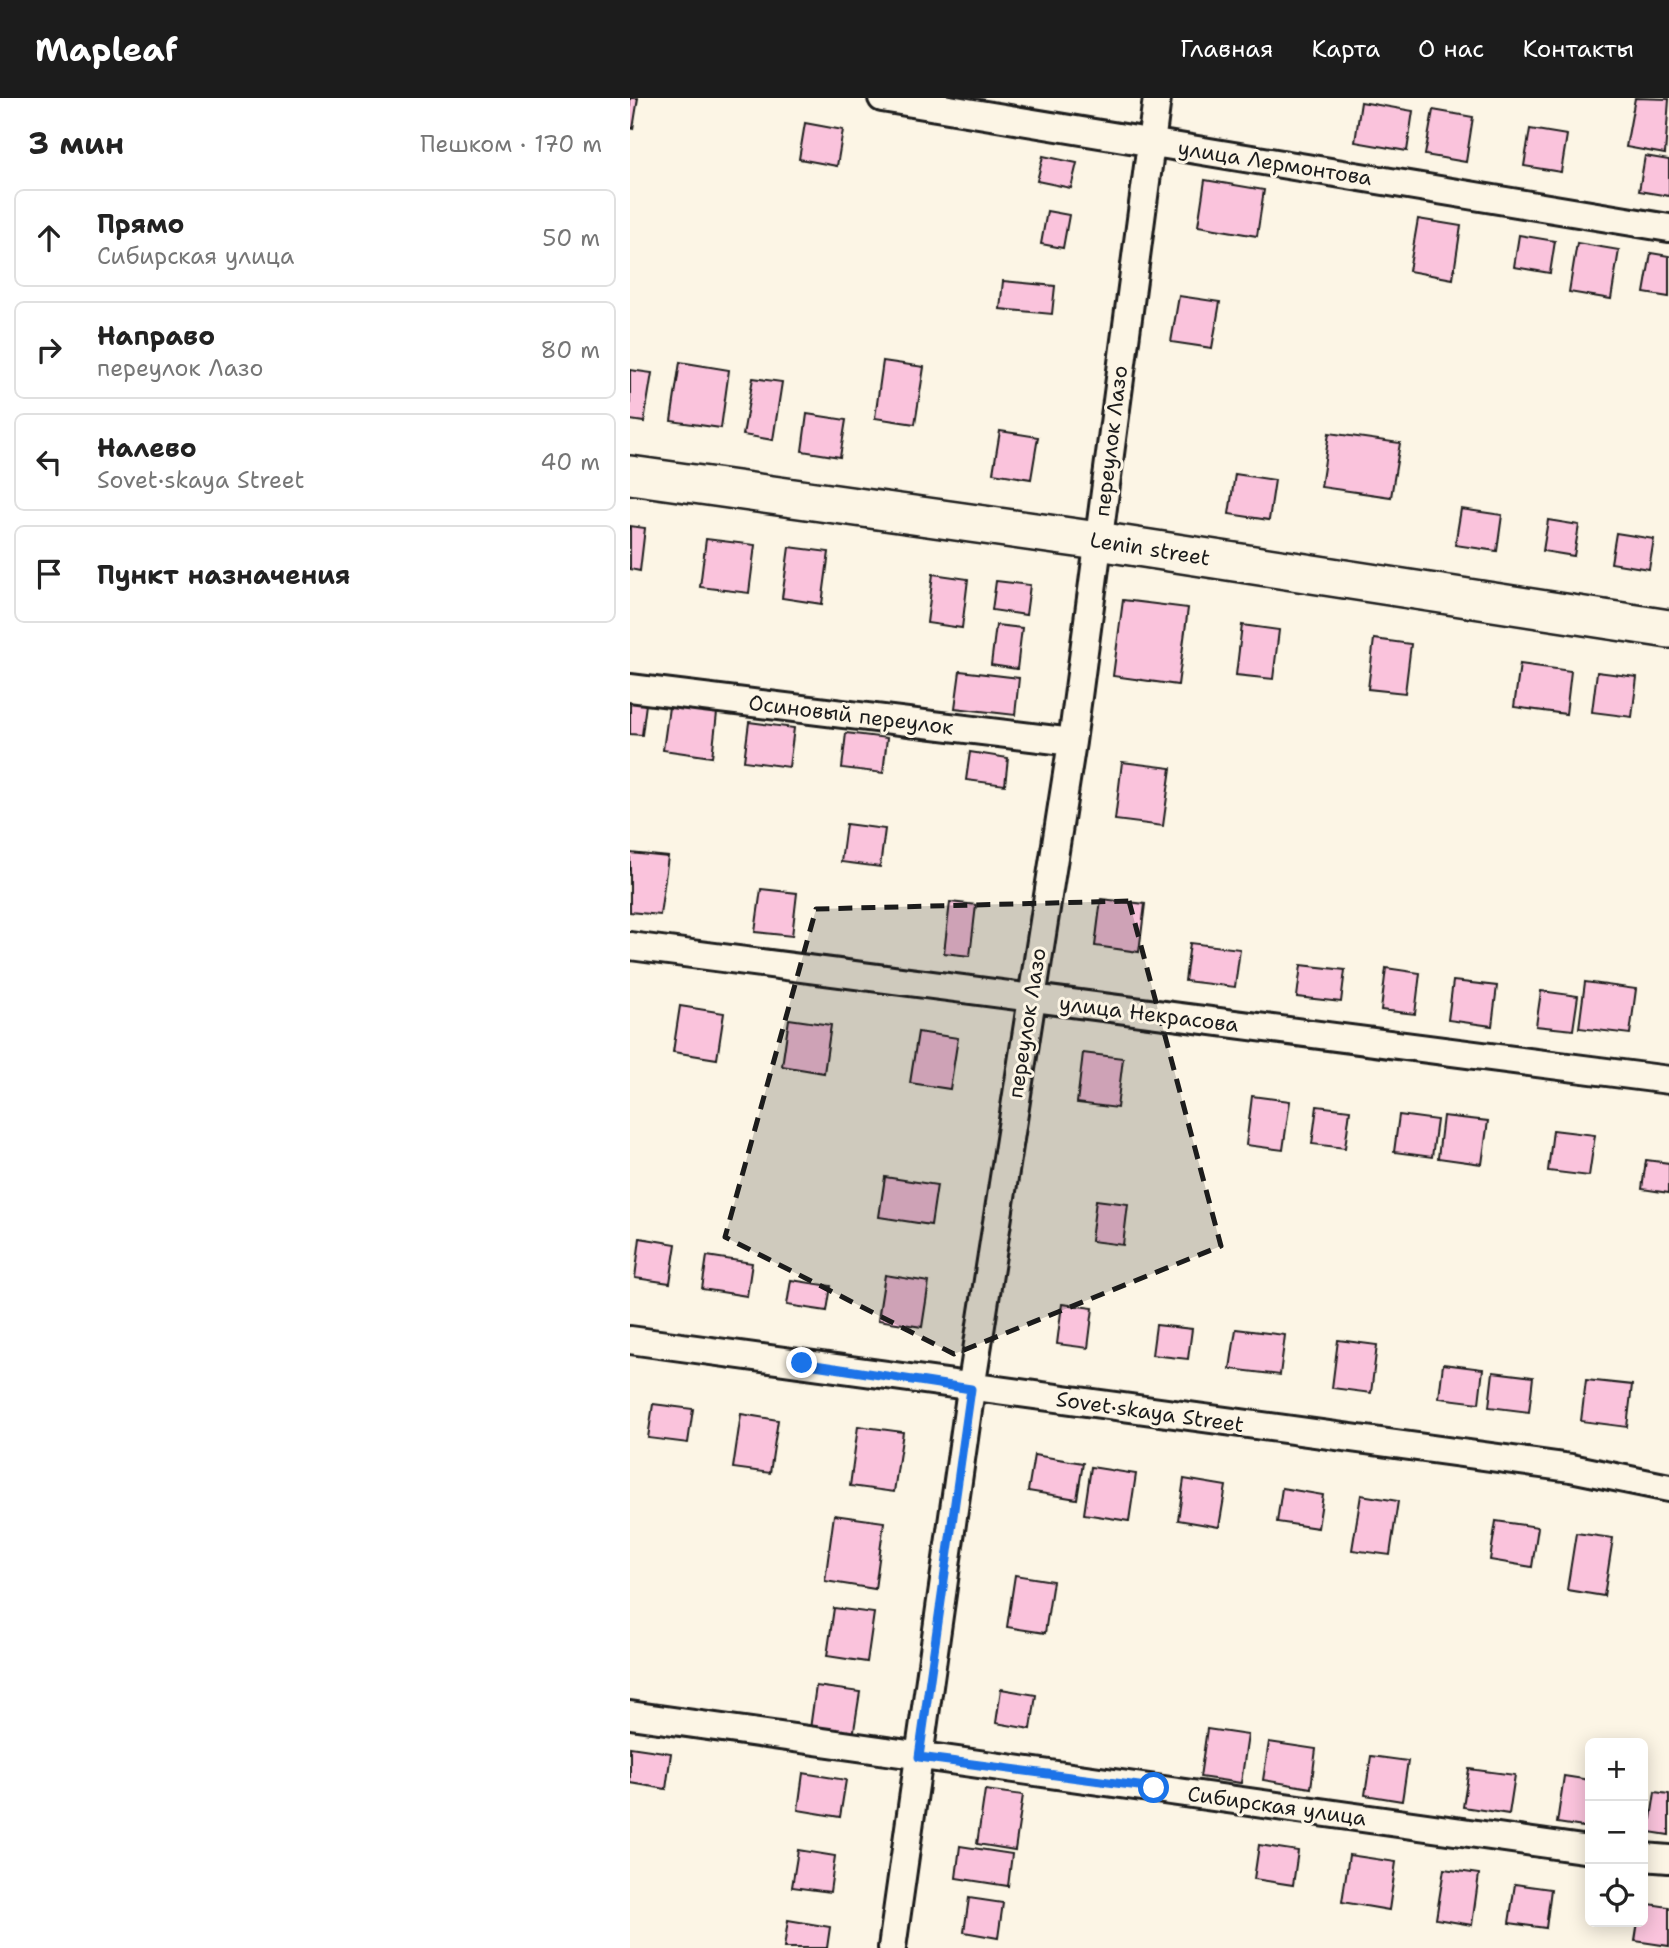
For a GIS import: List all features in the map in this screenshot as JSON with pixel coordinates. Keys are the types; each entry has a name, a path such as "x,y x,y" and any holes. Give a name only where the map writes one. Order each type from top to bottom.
{"main road":[{"name":"Lenin street","path":"630,475 1098,541 1669,629"}],"street":[{"name":"улица Лермонтова","path":"881,98 1669,228"},
{"name":"переулок Лазо","path":"892,1948 971,1389 1072,742 1157,98"},
{"name":"Осиновый переулок","path":"630,688 1072,742"},
{"name":"улица Некрасова","path":"630,946 1669,1080"},
{"name":"Sovet·skaya Street","path":"630,1340 971,1389 1571,1468 1669,1488"},
{"name":"Сибирская улица","path":"630,1715 1585,1849"},
{"path":"1648,1857 1669,1859"}],"highlighted area":[{"path":"1129,901 1221,1246 954,1354 725,1237 816,909"}],"building":[{"path":"630,98 638,98 633,129 630,128"},
{"path":"1635,98 1669,99 1665,154 1626,147"},
{"path":"1361,102 1413,111 1407,151 1355,142"},
{"path":"1433,110 1473,117 1466,162 1425,155"},
{"path":"805,123 843,130 837,166 799,159"},
{"path":"1530,129 1567,135 1561,172 1524,166"},
{"path":"1043,156 1077,163 1071,188 1037,181"},
{"path":"1645,156 1669,160 1669,196 1639,191"},
{"path":"1205,180 1264,190 1257,236 1198,226"},
{"path":"1047,211 1069,215 1063,248 1041,244"},
{"path":"1418,219 1461,226 1453,279 1409,271"},
{"path":"1519,235 1555,241 1550,273 1514,267"},
{"path":"1577,243 1619,250 1611,299 1569,292"},
{"path":"1651,253 1669,256 1669,297 1644,293"},
{"path":"1003,281 1055,286 1052,314 1000,309"},
{"path":"1179,296 1220,302 1212,348 1171,342"},
{"path":"883,361 924,367 915,424 875,418"},
{"path":"680,362 729,370 721,428 671,421"},
{"path":"630,370 652,373 644,422 630,420"},
{"path":"753,378 782,382 773,440 743,435"},
{"path":"807,414 846,420 840,457 802,451"},
{"path":"1000,431 1038,437 1031,479 993,473"},
{"path":"1329,433 1400,443 1391,497 1321,487"},
{"path":"1235,474 1275,480 1269,520 1229,514"},
{"path":"1461,509 1502,515 1497,551 1455,545"},
{"path":"1548,520 1579,525 1574,556 1543,551"},
{"path":"630,526 645,528 640,571 630,569"},
{"path":"1616,533 1654,539 1649,569 1611,563"},
{"path":"706,539 755,545 749,593 700,587"},
{"path":"789,547 829,552 822,604 782,598"},
{"path":"933,574 968,579 962,628 927,623"},
{"path":"996,581 1030,585 1026,615 992,610"},
{"path":"1123,600 1188,608 1178,685 1113,676"},
{"path":"996,625 1022,628 1017,669 991,665"},
{"path":"1242,625 1279,630 1273,679 1236,675"},
{"path":"1374,639 1411,644 1405,693 1368,689"},
{"path":"1520,664 1571,671 1566,714 1514,707"},
{"path":"960,671 1019,678 1015,715 955,708"},
{"path":"1597,672 1637,677 1632,717 1592,712"},
{"path":"630,702 646,704 642,735 630,734"},
{"path":"669,707 717,713 712,757 663,750"},
{"path":"749,722 794,728 789,767 744,761"},
{"path":"846,733 887,738 883,773 842,768"},
{"path":"970,752 1008,758 1005,785 966,780"},
{"path":"1122,762 1171,768 1163,826 1115,820"},
{"path":"846,824 885,829 880,867 841,862"},
{"path":"630,853 668,857 660,915 630,912"},
{"path":"761,889 797,893 792,936 755,932"},
{"path":"1101,899 1145,904 1139,952 1095,946"},
{"path":"950,902 976,905 970,956 944,953"},
{"path":"1190,943 1240,949 1235,987 1185,981"},
{"path":"1301,965 1345,970 1341,1002 1297,997"},
{"path":"1386,968 1420,973 1415,1014 1381,1010"},
{"path":"1453,981 1497,986 1492,1026 1448,1020"},
{"path":"1585,982 1636,989 1630,1034 1579,1028"},
{"path":"1541,991 1578,996 1573,1030 1536,1026"},
{"path":"680,1006 724,1013 717,1059 673,1052"},
{"path":"789,1019 831,1025 824,1073 782,1066"},
{"path":"918,1032 958,1038 950,1089 910,1083"},
{"path":"1083,1053 1123,1058 1117,1108 1077,1103"},
{"path":"1252,1096 1290,1101 1283,1150 1246,1145"},
{"path":"1317,1106 1350,1110 1345,1148 1312,1144"},
{"path":"1399,1115 1437,1120 1432,1157 1394,1152"},
{"path":"1443,1116 1488,1121 1482,1164 1438,1158"},
{"path":"1553,1130 1595,1135 1589,1176 1548,1171"},
{"path":"1646,1160 1669,1163 1669,1193 1642,1189"},
{"path":"885,1177 937,1185 931,1225 879,1217"},
{"path":"1096,1200 1128,1204 1123,1245 1091,1241"},
{"path":"640,1238 676,1244 670,1283 635,1278"},
{"path":"707,1256 752,1263 747,1296 702,1289"},
{"path":"885,1275 929,1282 922,1327 878,1320"},
{"path":"791,1280 831,1286 827,1311 787,1305"},
{"path":"1062,1304 1093,1308 1088,1348 1057,1344"},
{"path":"1156,1325 1192,1329 1188,1359 1152,1355"},
{"path":"1236,1329 1285,1335 1280,1375 1230,1369"},
{"path":"1338,1340 1377,1345 1371,1393 1332,1388"},
{"path":"1443,1364 1483,1369 1479,1403 1439,1398"},
{"path":"1493,1372 1533,1377 1529,1412 1489,1407"},
{"path":"1586,1380 1632,1385 1627,1427 1581,1421"},
{"path":"653,1404 693,1409 688,1443 648,1438"},
{"path":"741,1414 778,1420 770,1473 733,1468"},
{"path":"858,1426 903,1432 894,1492 850,1486"},
{"path":"1034,1455 1083,1463 1077,1499 1028,1491"},
{"path":"1091,1467 1136,1474 1129,1521 1084,1514"},
{"path":"1184,1479 1226,1486 1219,1527 1178,1520"},
{"path":"1282,1488 1323,1495 1318,1528 1277,1522"},
{"path":"1361,1495 1398,1501 1390,1555 1352,1550"},
{"path":"834,1515 884,1522 875,1589 825,1581"},
{"path":"1496,1521 1538,1527 1532,1567 1490,1560"},
{"path":"1576,1533 1613,1538 1604,1596 1567,1590"},
{"path":"1015,1575 1053,1581 1045,1633 1007,1627"},
{"path":"834,1608 874,1613 867,1662 827,1656"},
{"path":"816,1686 860,1692 852,1743 809,1736"},
{"path":"1001,1689 1036,1695 1031,1729 996,1723"},
{"path":"1207,1729 1248,1735 1241,1783 1200,1777"},
{"path":"1269,1742 1316,1749 1311,1788 1263,1780"},
{"path":"630,1747 671,1753 666,1789 630,1783"},
{"path":"1371,1756 1408,1761 1402,1801 1365,1795"},
{"path":"1469,1769 1515,1775 1509,1814 1463,1807"},
{"path":"803,1773 846,1780 840,1817 798,1810"},
{"path":"1564,1776 1585,1779 1585,1827 1557,1823"},
{"path":"985,1790 1023,1795 1015,1850 977,1844"},
{"path":"1655,1792 1669,1794 1669,1835 1649,1832"},
{"path":"1259,1845 1298,1851 1293,1885 1254,1879"},
{"path":"960,1846 1012,1854 1008,1886 956,1878"},
{"path":"798,1850 835,1856 830,1892 792,1887"},
{"path":"1349,1855 1396,1862 1389,1910 1342,1902"},
{"path":"1444,1869 1479,1874 1472,1925 1436,1919"},
{"path":"1515,1884 1551,1889 1546,1928 1509,1923"},
{"path":"969,1898 1003,1903 998,1938 964,1932"},
{"path":"1648,1904 1669,1907 1669,1946 1635,1941 1637,1927 1648,1927"},
{"path":"788,1920 830,1927 827,1948 784,1948"}],"route":[{"path":"802,1363 971,1389 919,1757 1154,1788"}]}
